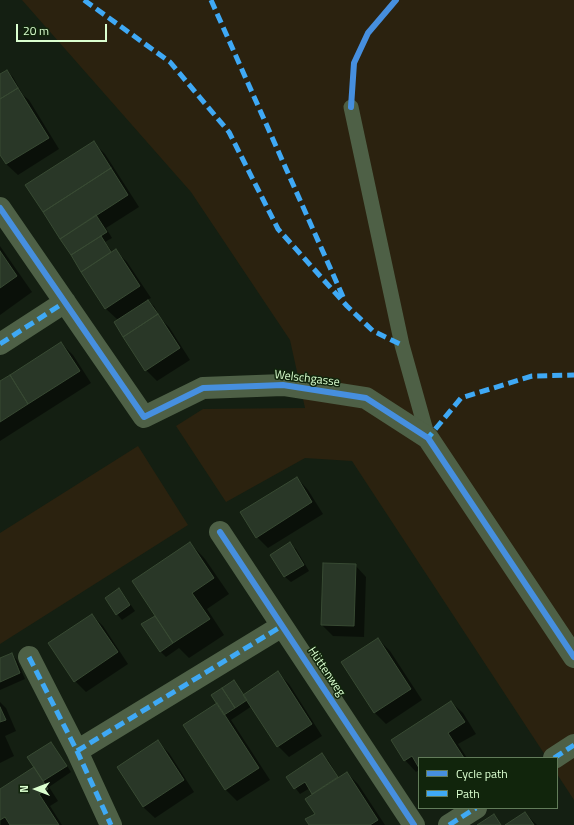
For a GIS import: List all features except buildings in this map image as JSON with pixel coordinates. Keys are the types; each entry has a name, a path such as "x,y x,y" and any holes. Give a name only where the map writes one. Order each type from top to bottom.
{"street":[{"name":"Welschgasse","path":"0,208 144,417 204,388 283,385 366,398 428,438 574,657"},
{"path":"0,344 64,302"},
{"name":"Hüttenweg","path":"220,532 414,825"},
{"path":"77,751 282,626"},
{"path":"28,657 77,751 111,825"},
{"path":"556,757 574,745"},
{"path":"449,825 474,809"}],"lane":[{"path":"351,107 402,345 428,438"}],"shaded area":[{"path":"22,0 574,0 574,800 558,776 558,757 546,757 352,461 305,458 226,502 176,426 203,409 305,408 290,340 191,192"},
{"path":"138,446 188,525 0,644 0,533"}],"marked path":[{"path":"84,0 170,62 229,132 278,229 347,306 373,331 402,345"},
{"path":"211,0 344,299"},
{"path":"0,344 65,302"},
{"path":"425,436 428,438 461,398 532,376 574,375"},
{"path":"77,751 282,626"},
{"path":"29,657 77,751 111,825"},
{"path":"556,757 574,745"},
{"path":"449,825 474,809"}],"cycle path":[{"path":"351,107 354,63 368,33 396,0"},
{"path":"0,208 144,417 203,388 283,385 366,398 428,438 574,657"},
{"path":"220,532 414,825"}]}
